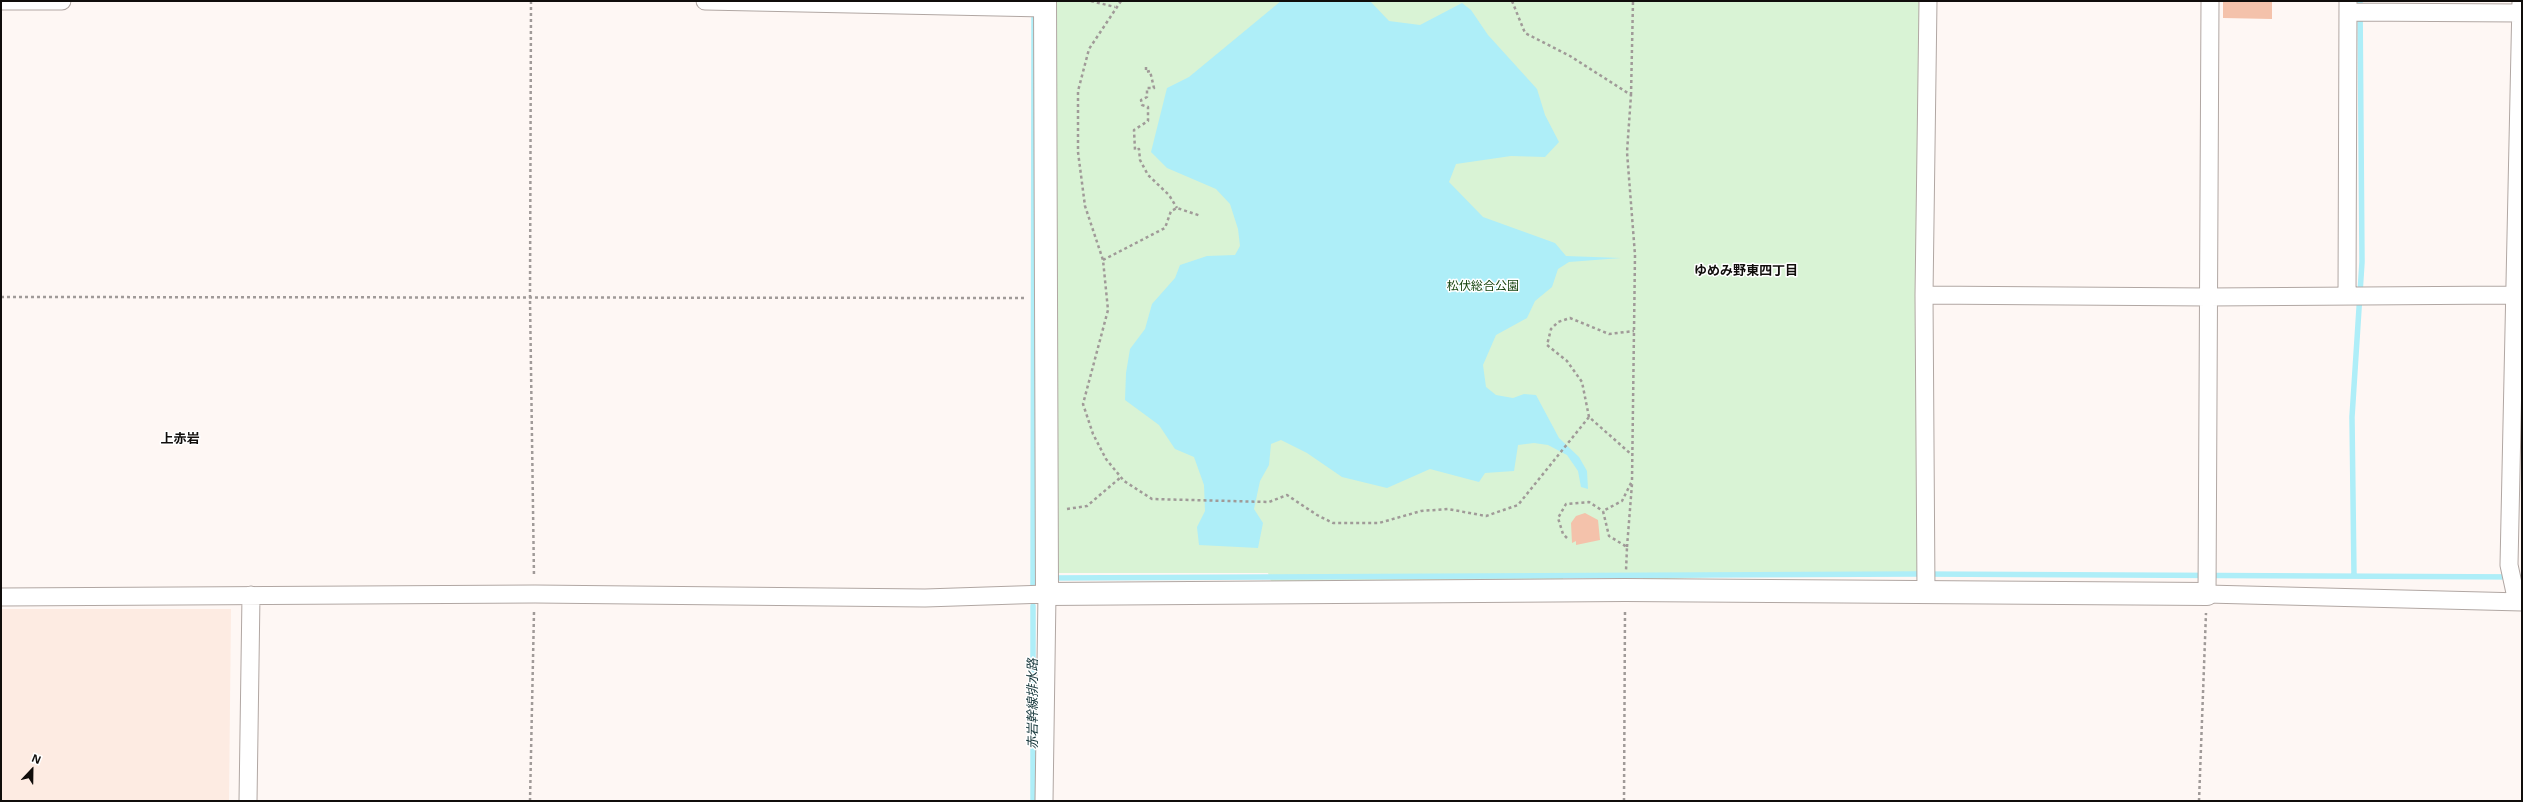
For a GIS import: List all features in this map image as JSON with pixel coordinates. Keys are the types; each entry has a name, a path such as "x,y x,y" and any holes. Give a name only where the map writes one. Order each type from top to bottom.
{"street":[{"path":"1,1 62,1"},
{"path":"705,1 1040,6 1047,594 1044,801"},
{"path":"1926,591 1924,295 1928,1"},
{"path":"2207,594 2210,1"},
{"path":"1,596 535,594 925,598 1047,594 1625,590 2207,594 2519,602 2510,565 2513,294 2521,7 2348,7 2348,296"},
{"path":"1924,295 2208,297 2513,294"},
{"path":"248,801 251,595"}],"path":[{"path":"530,801 535,594 530,299 531,1"},
{"path":"1091,1 1114,8"},
{"path":"1121,1 1114,8 1089,49 1078,92 1078,152 1085,206 1103,260 1108,310 1083,404 1093,434 1106,459 1122,477 1152,499 1196,502 1269,502 1287,495 1333,523 1379,523 1421,511 1448,509 1486,516 1518,505 1589,417"},
{"path":"1512,1 1525,33 1570,56 1631,95"},
{"path":"1624,801 1625,590 1632,482 1635,255 1627,152 1631,95 1633,1"},
{"path":"1146,67 1146,72 1150,71 1154,88 1147,88 1147,97 1141,100 1142,105 1148,107 1148,121 1134,130 1135,150 1139,149 1140,160 1148,175 1169,195 1177,208 1201,216"},
{"path":"1103,260 1165,228 1171,211 1177,208"},
{"path":"1,297 530,299 1027,298"},
{"path":"1632,455 1589,417 1582,382 1567,361 1547,345 1551,329 1558,322 1570,318 1609,334 1634,331"},
{"path":"1046,511 1087,506 1122,477"},
{"path":"1603,511 1622,501 1632,482"},
{"path":"1567,538 1563,534 1558,518 1566,504 1589,502 1603,511 1609,536 1627,547"},
{"path":"2199,801 2207,594"}],"shaded area":[{"path":"1,609 231,609 229,801 1,801"}],"green space":[{"name":"松伏総合公園","path":"1045,1 1922,1 1917,574 1783,574 1643,580 1643,573 1563,573 1563,581 1271,581 1268,573 1046,573"}],"water":[{"path":"1281,1 1370,1 1389,21 1420,25 1462,3 1471,10 1488,35 1537,89 1545,115 1559,142 1545,157 1511,156 1456,164 1449,182 1483,217 1555,243 1566,256 1621,258 1569,262 1558,269 1552,287 1535,301 1527,318 1496,335 1483,365 1486,387 1496,395 1513,398 1524,394 1536,395 1559,438 1579,457 1587,471 1588,489 1581,487 1578,471 1567,455 1548,445 1534,443 1518,445 1514,471 1485,473 1479,482 1430,469 1387,488 1342,477 1307,453 1281,440 1271,444 1269,465 1260,481 1254,509 1263,523 1258,548 1199,545 1197,527 1205,511 1204,485 1194,457 1175,449 1159,425 1125,400 1126,373 1130,349 1145,329 1152,304 1175,278 1180,265 1207,256 1235,255 1240,246 1238,229 1230,204 1216,189 1167,168 1151,152 1167,88 1189,77"}],"building":[{"path":"2223,1 2272,1 2272,19 2223,18"},
{"path":"1585,513 1598,520 1600,540 1576,545 1576,541 1572,543 1571,523 1576,516"}],"waterway":[{"path":"2354,576 2352,417 2362,262 2360,1"},
{"path":"1033,588 1034,10"},
{"path":"1052,578 1917,574 2522,577"},
{"name":"赤岩幹線排水路","path":"1033,606 1033,801"}],"district":[{"name":"ゆめみ野東四丁目","path":"1746,271"},
{"name":"上赤岩","path":"180,439"}]}
